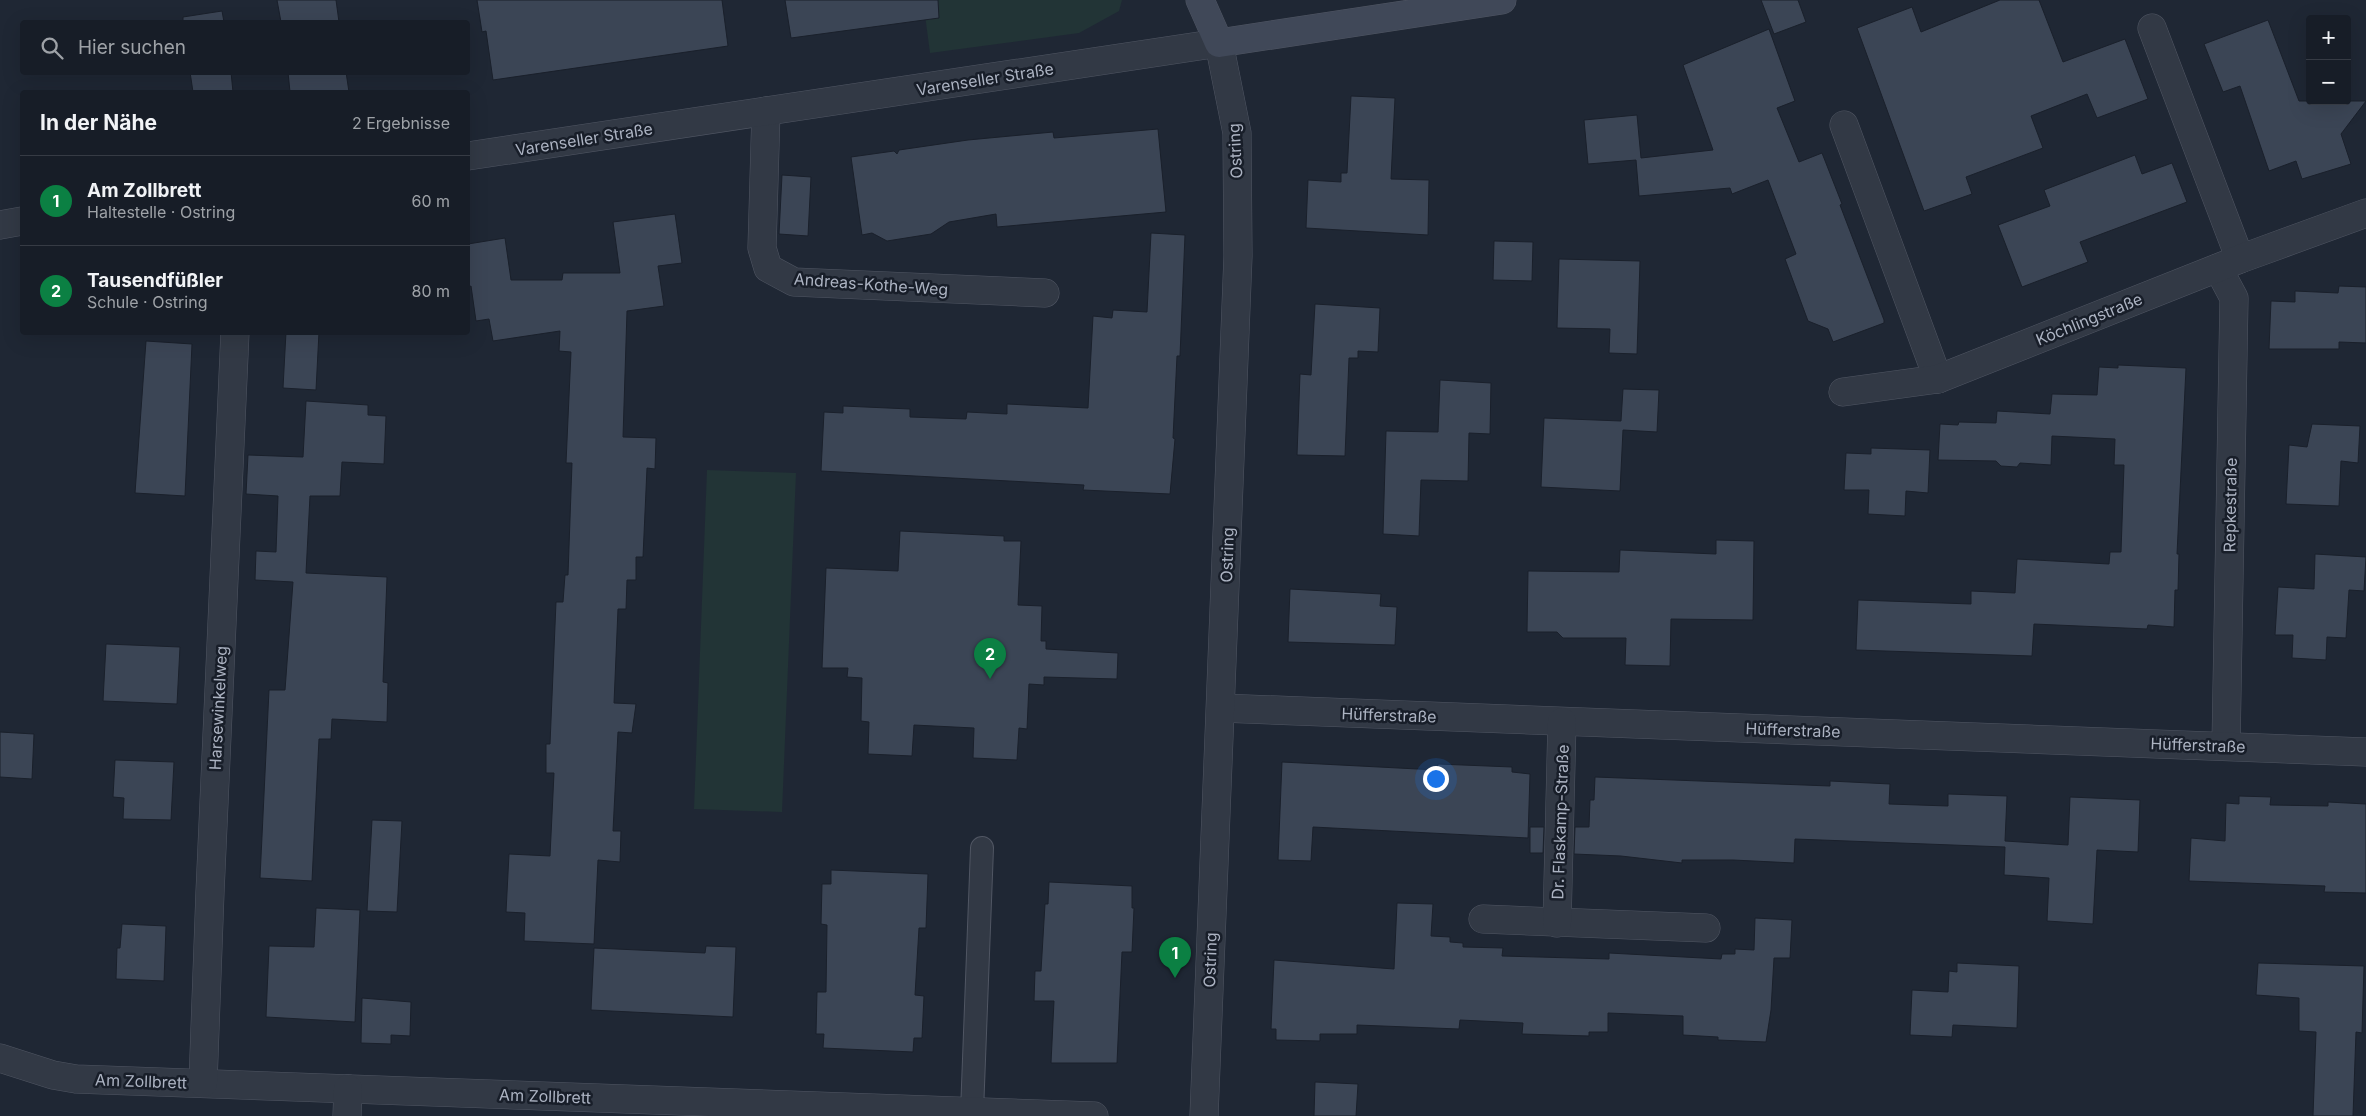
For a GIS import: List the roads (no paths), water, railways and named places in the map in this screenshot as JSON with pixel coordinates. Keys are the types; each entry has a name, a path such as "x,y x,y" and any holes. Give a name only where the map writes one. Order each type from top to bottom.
{"main road":[{"name":"Ostring","path":"1200,0 1219,43"},
{"name":"Varenseller Straße","path":"1219,43 1502,0"}],"street":[{"path":"2152,28 2229,263"},
{"name":"Varenseller Straße","path":"470,156 1219,43"},
{"name":"Ostring","path":"1204,1116 1238,256 1237,133 1219,43"},
{"name":"Andreas-Kothe-Weg","path":"766,111 762,248 768,268 794,282 1045,293"},
{"path":"1844,125 1938,379"},
{"name":"Köchlingstraße","path":"1843,392 1938,379 2229,263 2366,213"},
{"path":"0,225 20,221"},
{"name":"Repkestraße","path":"2226,746 2234,298 2229,263"},
{"name":"Harsewinkelweg","path":"203,1083 210,882 235,335"},
{"name":"Hüfferstraße","path":"1221,708 2366,752"},
{"name":"Dr. Flaskamp-Straße","path":"1557,923 1562,722"},
{"name":"Dr. Flaskamp-Straße","path":"1483,920 1706,928"},
{"name":"Am Zollbrett","path":"0,1058 53,1075 76,1079 1094,1116"},
{"path":"347,1116 348,1089"}],"lane":[{"path":"972,1112 982,848"}],"place":[{"name":"Tausendfüßler","path":"990,679"},
{"name":"Am Zollbrett","path":"1175,978"}]}
